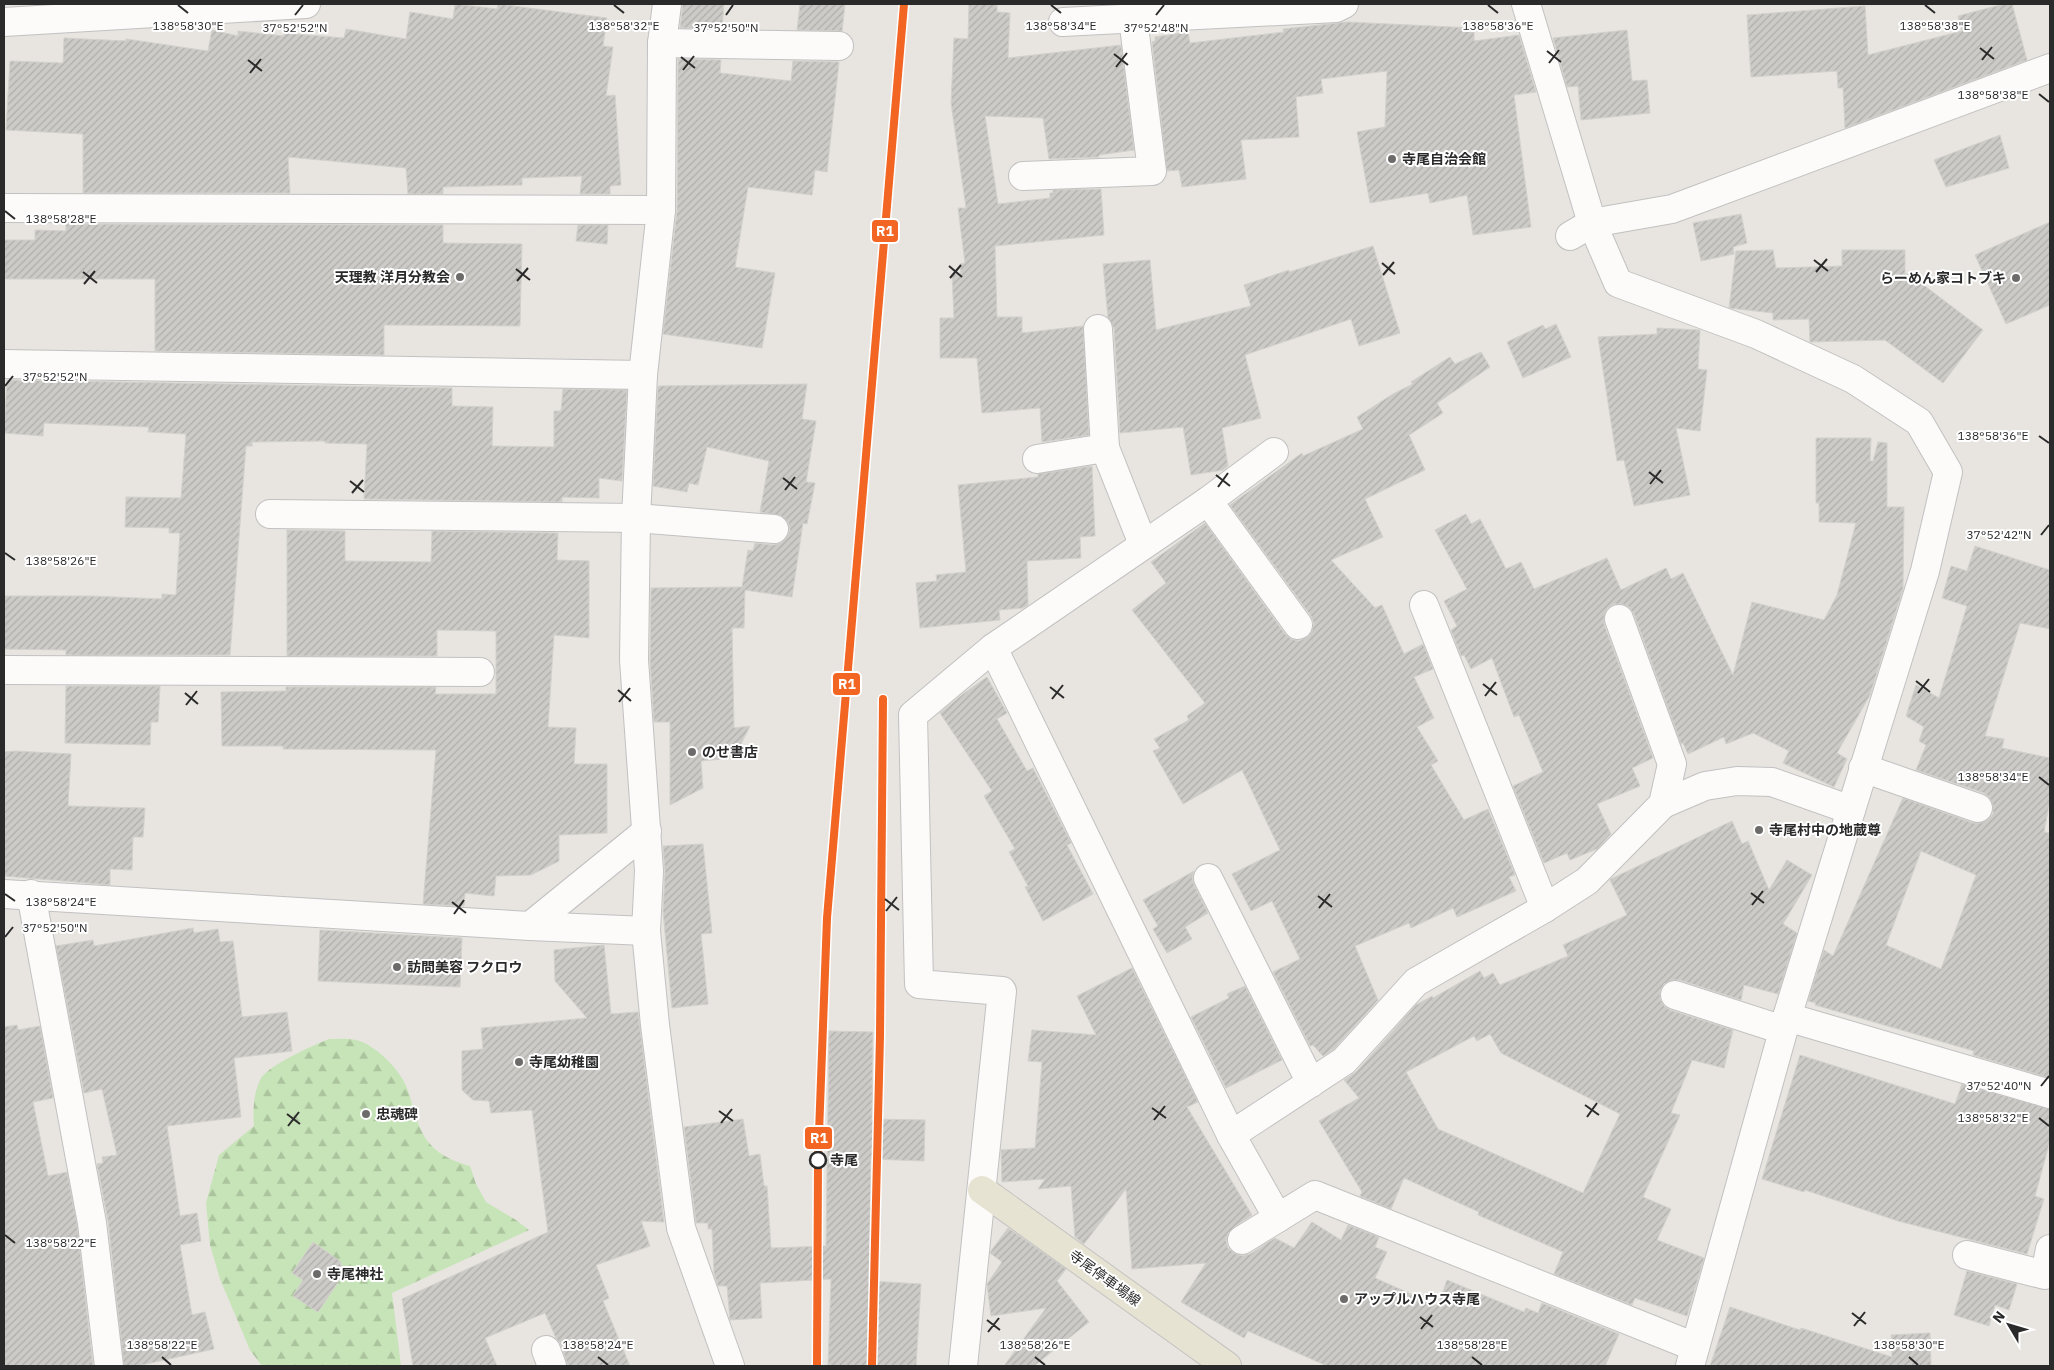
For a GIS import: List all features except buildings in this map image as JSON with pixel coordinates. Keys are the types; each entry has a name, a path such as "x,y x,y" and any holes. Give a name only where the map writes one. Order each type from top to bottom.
{"main road":[{"name":"寺尾停車場線","path":"982,1190 1227,1366"}],"street":[{"path":"4,22 306,4"},
{"path":"667,4 662,43 661,210 643,375 636,518 634,660 649,871 646,931 655,1024 681,1228 730,1366"},
{"path":"1063,22 1336,8 1344,4"},
{"path":"1242,1240 1314,1195 1692,1357 1785,1023 1925,571 1948,472 1919,422 1853,379 1756,334 1618,283 1581,229 1526,4"},
{"path":"1023,176 1152,171 1132,18"},
{"path":"662,43 839,46"},
{"path":"1581,229 1672,209 2050,68"},
{"path":"4,208 661,210"},
{"path":"1098,329 1104,448 1143,544"},
{"path":"4,364 643,375"},
{"path":"1037,459 1104,448"},
{"path":"963,1366 1002,991 919,984 912,716 992,648 1208,501 1274,452"},
{"path":"1208,501 1298,625"},
{"path":"270,514 636,518 774,529"},
{"path":"1424,605 1544,908"},
{"path":"1619,620 1672,764 1662,804"},
{"path":"992,648 1231,1135 1278,1218"},
{"path":"4,670 480,672"},
{"path":"1863,768 1978,808"},
{"path":"1231,1135 1344,1061 1416,982 1587,881 1662,804 1705,786 1737,781 1772,782 1851,810"},
{"path":"530,926 647,831"},
{"path":"1208,878 1311,1082"},
{"path":"4,894 31,894 530,926 646,931"},
{"path":"31,894 92,1223 109,1366"},
{"path":"1676,995 2050,1094"},
{"path":"1968,1255 2045,1275 2050,1249"}],"green space":[{"path":"329,1039 350,1039 363,1042 386,1058 403,1080 418,1124 425,1138 443,1155 470,1166 476,1184 486,1202 529,1230 392,1293 401,1366 262,1366 250,1350 220,1279 210,1245 206,1203 219,1155 254,1126 254,1103 260,1080 264,1074 281,1062"}],"transit line":[{"name":"R1","path":"817,1366 818,1160 827,918 904,4"},
{"name":"R1","path":"872,1366 880,1036 883,699"}],"place":[{"name":"寺尾自治会館","path":"1392,159"},
{"name":"天理教 洋月分教会","path":"460,277"},
{"name":"らーめん家コトブキ","path":"2016,278"},
{"name":"のせ書店","path":"692,752"},
{"name":"寺尾村中の地蔵尊","path":"1759,830"},
{"name":"訪問美容 フクロウ","path":"397,967"},
{"name":"寺尾幼稚園","path":"519,1062"},
{"name":"忠魂碑","path":"366,1114"},
{"name":"寺尾","path":"818,1160"},
{"name":"寺尾神社","path":"317,1274"},
{"name":"アップルハウス寺尾","path":"1344,1299"}]}
